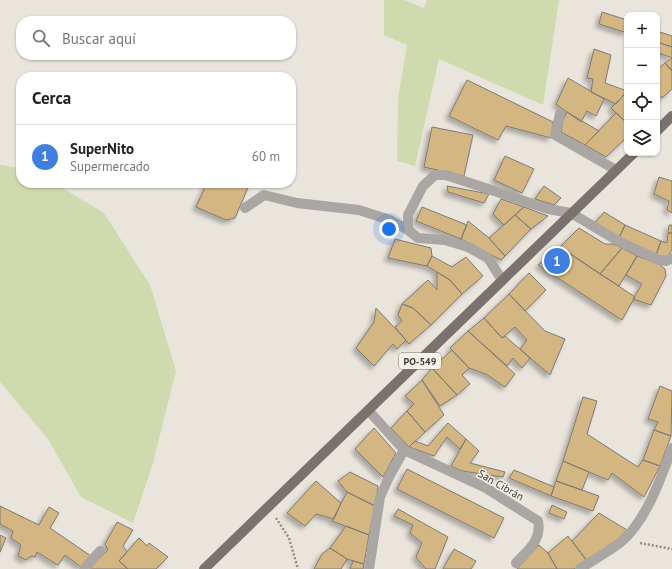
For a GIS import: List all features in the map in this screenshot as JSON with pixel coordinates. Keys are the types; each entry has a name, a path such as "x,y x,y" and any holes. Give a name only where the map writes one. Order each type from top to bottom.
{"main road":[{"path":"660,128 672,116"},
{"name":"PO-549","path":"204,569 631,156"}],"street":[{"path":"560,114 555,135 616,170"},
{"path":"408,230 408,215 423,186 435,175 446,175 548,209 571,213 620,242 659,260 666,262 672,258"},
{"path":"245,208 264,195 297,204 359,210 390,220 408,230 418,238 445,240 468,246 488,258 502,280"},
{"name":"San Cibrán","path":"369,411 404,450 486,488 538,521 540,531 533,546 516,564"},
{"path":"580,569 621,541 631,531 654,495 672,448"},
{"path":"369,569 380,497 404,450"},
{"path":"84,569 100,551"}],"path":[{"path":"266,509 275,517 289,538 298,569"},
{"path":"621,541 672,549"}],"green space":[{"path":"384,0 404,0 424,8 427,0 559,0 543,105 439,59 415,166 397,161 398,98 407,45 384,35"},
{"path":"0,165 16,167 16,188 62,188 104,213 150,285 176,371 153,463 133,523 81,497 48,439 0,382"}],"building":[{"path":"602,12 624,19 624,32 599,24"},
{"path":"660,32 672,36 672,47 660,43"},
{"path":"660,43 672,47 672,58 660,53"},
{"path":"594,49 611,55 605,83 624,90 624,95 616,104 591,92 593,79 587,78"},
{"path":"672,58 672,71 665,63"},
{"path":"665,63 672,71 672,89 662,98 660,96 660,67"},
{"path":"568,78 604,99 596,116 587,111 581,122 556,104"},
{"path":"467,80 553,122 551,138 506,126 498,140 449,116"},
{"path":"624,95 624,120 611,108"},
{"path":"567,112 599,131 585,145 561,132 563,120"},
{"path":"616,113 624,120 624,140 606,157 585,145"},
{"path":"432,127 473,135 464,176 424,167"},
{"path":"505,156 534,169 522,193 494,180"},
{"path":"659,177 672,181 672,213 667,210 669,201 654,194"},
{"path":"447,186 489,194 484,203 448,192"},
{"path":"544,186 561,198 554,205 535,199"},
{"path":"205,188 248,188 235,218 226,220 196,207"},
{"path":"501,199 524,207 504,225 493,214"},
{"path":"422,207 467,225 461,239 416,221"},
{"path":"524,207 548,216 531,229 515,215"},
{"path":"604,212 625,225 619,238 594,224"},
{"path":"515,215 531,229 505,256 489,238"},
{"path":"468,221 489,238 505,256 501,260 461,239"},
{"path":"625,225 661,241 656,255 619,238"},
{"path":"669,225 672,225 672,233 668,233"},
{"path":"579,228 605,244 613,244 622,248 600,274 560,247"},
{"path":"668,233 672,233 672,250 667,257 656,255 661,241 667,243"},
{"path":"395,239 431,248 432,256 427,266 388,258"},
{"path":"560,247 635,297 622,320 538,265"},
{"path":"622,248 637,256 619,286 600,274"},
{"path":"432,256 452,267 466,257 483,276 462,294 450,280 427,266"},
{"path":"637,256 659,264 665,269 666,276 651,305 633,299 642,284 626,275"},
{"path":"437,272 450,280 462,294 431,325 413,308 402,304 428,280 437,290"},
{"path":"529,273 546,290 525,311 509,294"},
{"path":"509,294 545,331 565,339 550,375 520,349 527,340 515,327 502,338 484,318"},
{"path":"402,304 413,308 431,325 409,344 395,327 402,321 398,315"},
{"path":"376,308 406,340 397,349 393,344 374,366 356,348 374,322"},
{"path":"484,318 502,338 505,336 530,358 522,368 513,358 507,366 468,331"},
{"path":"468,331 515,374 505,387 486,374 469,368 450,348"},
{"path":"452,350 469,368 462,375 470,384 457,395 432,368"},
{"path":"432,368 457,395 440,406 422,380"},
{"path":"422,380 444,415 425,432 407,411 414,404 405,396"},
{"path":"660,386 672,391 671,436 654,430 658,422 648,419"},
{"path":"583,397 597,401 587,434 638,467 643,460 660,466 644,497 612,473 608,480 563,461"},
{"path":"407,411 425,432 409,447 391,428"},
{"path":"448,423 466,439 460,449 447,437 434,456 409,447 415,441 428,446"},
{"path":"374,428 396,453 383,477 355,449"},
{"path":"654,430 671,436 660,466 643,460"},
{"path":"466,439 479,451 470,463 505,472 503,477 462,471 451,466"},
{"path":"563,461 589,472 582,490 556,481"},
{"path":"407,469 504,518 494,538 397,489"},
{"path":"514,470 554,487 551,496 509,478"},
{"path":"350,472 378,486 375,506 347,492 338,481"},
{"path":"316,481 341,503 334,519 316,514 305,526 287,513"},
{"path":"556,481 599,496 593,511 551,496"},
{"path":"347,492 375,506 369,535 332,521"},
{"path":"552,505 567,512 564,519 549,513"},
{"path":"0,506 39,525 49,507 59,513 50,528 91,556 81,567 65,555 58,565 37,552 35,557 31,556 26,560 18,556 21,545 11,538 13,531 0,524"},
{"path":"398,509 448,537 435,569 426,569 416,557 422,543 410,533 413,525 394,516"},
{"path":"599,513 627,530 617,540 587,561 572,541"},
{"path":"117,522 133,530 123,546 127,552 119,561 128,569 90,569 108,550 105,544"},
{"path":"346,526 369,535 364,564 347,559 330,548"},
{"path":"0,535 6,538 0,552"},
{"path":"568,536 587,561 574,569 557,569 548,553"},
{"path":"139,538 147,546 149,543 168,557 156,569 128,569 119,561"},
{"path":"539,545 548,553 557,569 517,569"},
{"path":"330,548 347,559 341,569 314,569 322,554"},
{"path":"454,549 476,561 471,569 443,569"},
{"path":"353,561 364,564 363,569 350,569"}],"place":[{"name":"SuperNito","path":"557,261"}]}
